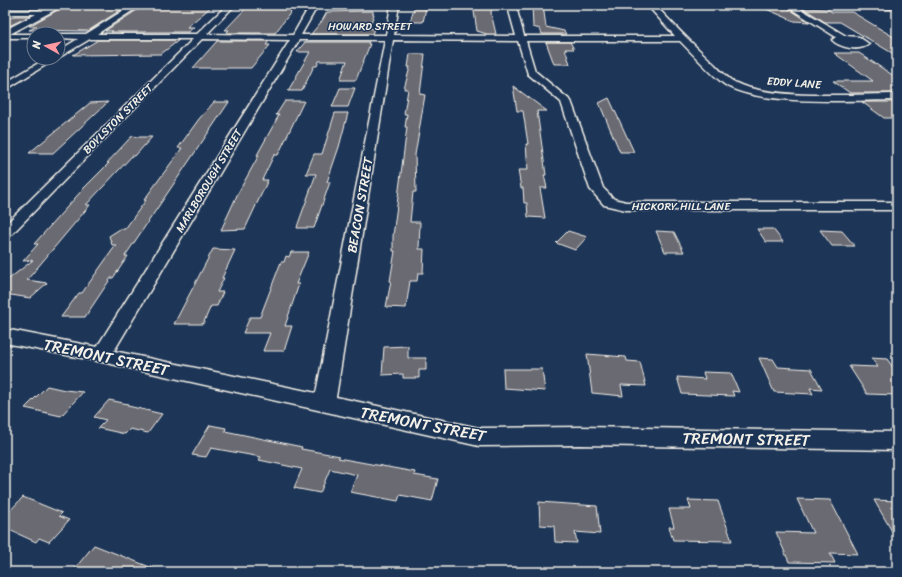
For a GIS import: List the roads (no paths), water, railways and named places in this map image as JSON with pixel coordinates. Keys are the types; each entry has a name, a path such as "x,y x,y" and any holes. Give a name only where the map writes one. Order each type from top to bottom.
{"street":[{"path":"5,35 60,5"},
{"path":"66,50 138,5"},
{"name":"BOYLSTON STREET","path":"5,233 231,5"},
{"name":"MARLBOROUGH STREET","path":"102,356 314,5"},
{"name":"BEACON STREET","path":"324,404 395,5"},
{"name":"HICKORY HILL LANE","path":"513,5 512,8 531,72 566,101 597,189 609,202 626,206 897,206"},
{"name":"EDDY LANE","path":"651,5 682,39 728,82 737,87 788,97 897,98"},
{"path":"789,5 843,37"},
{"path":"869,5 897,7"},
{"path":"5,12 46,12"},
{"path":"5,35 26,36"},
{"name":"HOWARD STREET","path":"66,36 682,39"},
{"path":"5,87 40,66"},
{"name":"TREMONT STREET","path":"5,336 479,437 580,436 897,441"}]}
